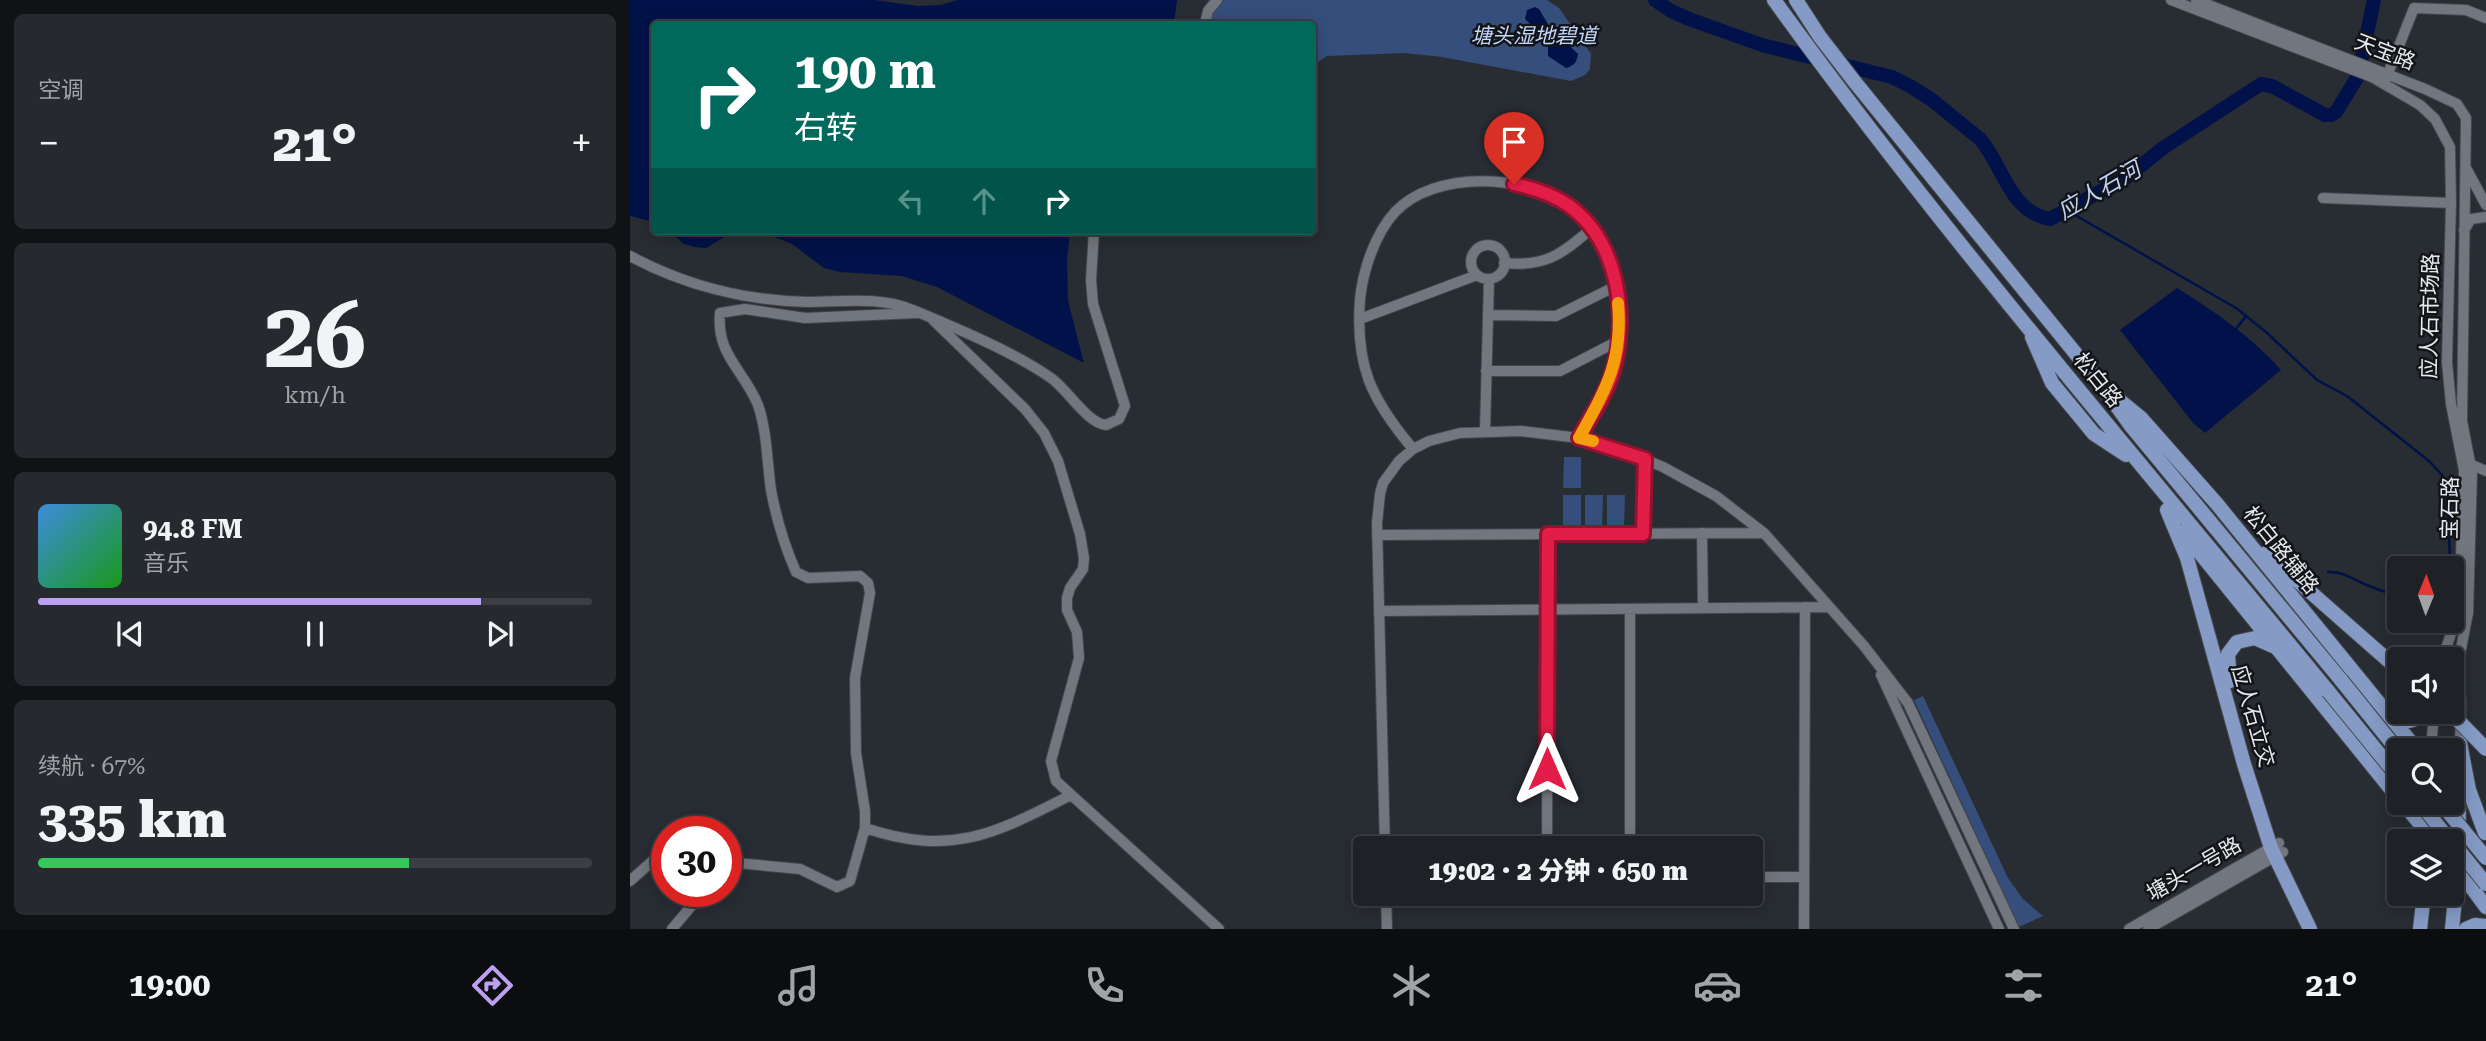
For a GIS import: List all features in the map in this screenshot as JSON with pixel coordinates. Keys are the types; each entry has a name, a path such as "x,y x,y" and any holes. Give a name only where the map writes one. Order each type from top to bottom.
{"main road":[{"name":"松白路","path":"1774,0 1831,77 2138,464 2387,763"},
{"name":"松白路","path":"1797,0 1820,37 1854,81 2102,386 2131,426 2388,738"},
{"name":"松白路辅路","path":"2102,386 2141,418 2217,504 2408,738"},
{"path":"2138,464 2195,549 2387,784"},
{"path":"2217,504 2288,574 2387,660"},
{"name":"应人石立交","path":"2167,510 2186,558 2244,764 2310,929"},
{"path":"2274,646 2264,641 2245,639 2232,646 2227,662 2277,850 2319,929"},
{"path":"2351,739 2364,746 2384,739 2389,726 2386,711"},
{"path":"2462,724 2486,749"},
{"path":"2464,764 2469,790 2486,834"},
{"path":"2464,808 2486,834"},
{"path":"2430,815 2441,829"},
{"path":"2451,815 2486,858"},
{"path":"2464,858 2486,884"},
{"path":"2464,876 2486,906"},
{"path":"2420,929 2423,906"},
{"name":"宝石路","path":"2452,929 2453,906"},
{"path":"2466,929 2475,925 2486,926"}],"street":[{"path":"1206,21 1217,0"},
{"name":"天宝路","path":"2171,0 2346,62"},
{"name":"天宝路","path":"2196,0 2386,79 2446,98 2463,111 2466,118 2464,165"},
{"path":"2386,79 2414,8 2466,10 2486,18"},
{"name":"天宝路","path":"2386,79 2435,119 2450,146 2451,160"},
{"name":"应人石市场路","path":"2451,160 2447,362 2468,468"},
{"path":"2464,165 2486,205"},
{"name":"应人石市场路","path":"2458,421 2464,165"},
{"path":"1413,449 1385,415 1372,392 1361,354 1363,279 1381,234 1395,212 1417,196 1431,190 1446,185 1481,181 1530,188 1570,206 1591,229 1606,254 1616,286 1618,341 1610,380 1579,438"},
{"path":"2323,198 2451,203"},
{"path":"2463,233 2472,219 2486,217"},
{"path":"1504,263 1532,264 1554,258 1591,229"},
{"path":"630,256 678,278 743,296 806,302 886,302 918,313 1034,366 1072,397 1093,421 1099,424 1113,423 1119,419 1125,406 1093,304 1091,280 1094,235"},
{"path":"1360,319 1476,275 1489,279 1500,273 1504,263 1498,248 1483,246 1477,249 1471,261 1476,275"},
{"path":"1485,431 1489,279"},
{"path":"1488,315 1556,316 1616,286"},
{"path":"742,867 800,869 817,875 830,885 845,885 854,874 865,828 856,753 855,678 870,593 868,583 860,576 808,578 796,572 772,493 759,411 750,390 723,348 720,313 746,309 805,318 918,313"},
{"path":"933,320 1025,409 1044,433 1058,461 1080,534 1083,569 1070,588 1067,598 1067,610 1079,645 1079,658 1051,761 1056,781 1219,929"},
{"path":"1486,371 1560,371 1618,341"},
{"path":"1385,836 1377,535 1378,505 1383,483 1390,471 1413,449 1443,436 1485,431 1541,432 1579,438 1645,459 1708,491 1764,533 1874,659 1908,703 2014,929"},
{"path":"1643,534 1645,459"},
{"path":"2468,468 2486,471"},
{"name":"宝石路","path":"2446,647 2459,610 2468,468"},
{"name":"宝石路","path":"2460,738 2457,669 2468,613 2468,468"},
{"path":"1702,533 1703,608"},
{"path":"1377,535 1764,533"},
{"path":"1547,836 1548,534"},
{"path":"1804,929 1805,607"},
{"path":"1379,611 1829,607"},
{"path":"1630,609 1630,836"},
{"path":"1874,659 1999,929"},
{"path":"865,828 892,837 921,841 978,837 1006,828 1071,795"},
{"name":"塘头一号路","path":"2129,929 2277,850"},
{"name":"塘头一号路","path":"2148,929 2277,850"},
{"path":"630,880 651,862"},
{"path":"1763,877 1804,877"},
{"path":"1386,906 1387,929"},
{"path":"672,929 691,907"}],"green space":[{"name":"塘头湿地碧道","path":"1209,0 1547,0 1559,8 1591,54 1590,69 1585,75 1571,81 1442,57 1404,53 1327,56 1316,63 1316,21 1200,21 1203,8"},
{"path":"1564,457 1581,457 1581,488 1563,488"},
{"path":"1563,495 1581,495 1581,526 1563,526"},
{"path":"1585,495 1603,495 1602,527 1585,526"},
{"path":"1607,495 1625,495 1624,527 1607,526"},
{"path":"1923,696 2008,878 2023,899 2043,916 2019,927 1914,700"}],"shaded area":[{"path":"630,0 874,0 918,6 941,5 957,0 1177,0 1174,21 651,21 651,221 630,216"},
{"path":"1535,7 1549,26 1578,54 1571,66 1566,68 1548,56 1548,42 1525,19 1527,10"},
{"path":"674,235 728,235 706,248 684,244"},
{"path":"770,235 1070,235 1068,301 1084,363 937,287 902,276 840,272 824,268 792,244"},
{"path":"2177,288 2232,325 2258,346 2281,370 2205,433 2194,424 2120,330"}],"waterway":[{"name":"应人石河","path":"1655,0 1689,19 1762,45 1892,77 1910,86 1932,100 1980,139 2016,197 2036,215 2050,219 2127,177 2163,148 2261,84 2272,86 2325,115 2336,112 2358,76 2374,0"},
{"path":"2068,211 2236,308 2317,380 2347,396 2429,461 2442,475 2448,487 2450,556"},
{"path":"2236,329 2246,316"},
{"path":"2328,572 2345,575 2387,593"}],"slow traffic":[{"path":"1593,441 1579,438 1614,369 1619,332 1618,303"}],"route":[{"path":"1514,184 1546,193 1570,206 1591,229 1612,266 1619,318 1616,357 1610,380 1579,438 1602,443 1645,459 1643,534 1548,534 1547,769"}]}
